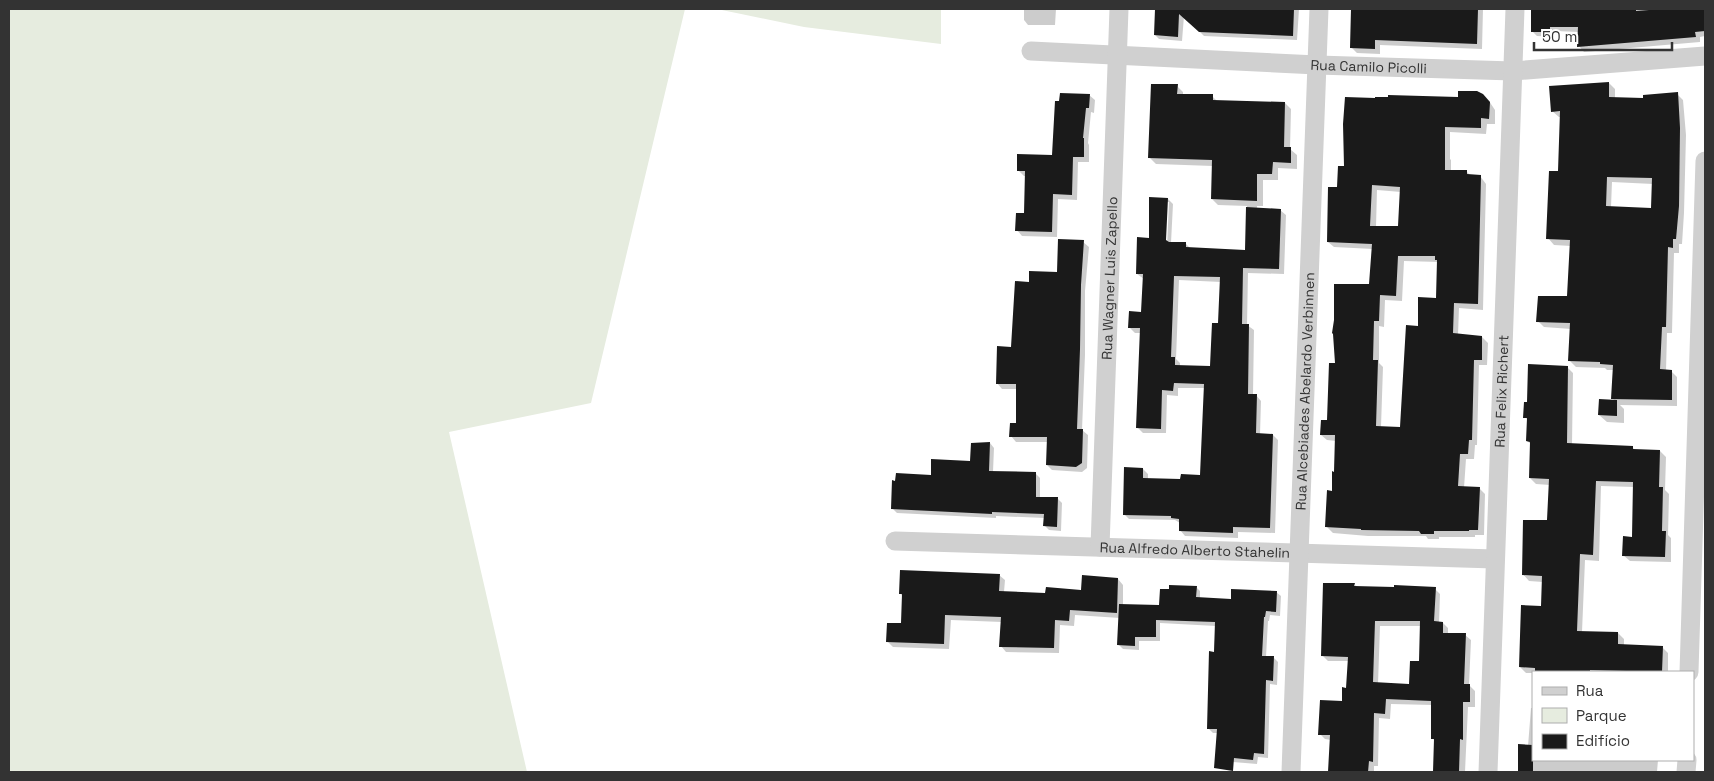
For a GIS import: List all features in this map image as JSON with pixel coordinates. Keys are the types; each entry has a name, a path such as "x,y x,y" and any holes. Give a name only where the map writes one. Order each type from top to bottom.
{"street":[{"name":"Rua Wagner Luis Zapello","path":"1100,547 1119,9"},
{"name":"Rua Alcebiades Abelardo Verbinnen","path":"1292,772 1319,9"},
{"name":"Rua Felix Richert","path":"1488,772 1515,9"},
{"name":"Rua Camilo Picolli","path":"1031,51 1317,65 1513,71 1705,56"},
{"path":"1689,671 1705,161"},
{"name":"Rua Alfredo Alberto Stahelin","path":"895,541 1495,559"}],"green space":[{"path":"9,9 685,9 591,403 449,432 527,772 9,772"},
{"path":"717,9 941,9 941,44 804,27"}],"building":[{"path":"1155,9 1294,9 1293,36 1199,32 1179,14 1178,37 1154,35"},
{"path":"1351,9 1478,9 1477,44 1375,40 1375,49 1350,48"},
{"path":"1531,9 1636,9 1636,11 1705,9 1705,31 1695,32 1696,37 1577,47 1578,27 1550,27 1550,32 1531,32"},
{"path":"1609,82 1609,97 1643,98 1643,95 1678,92 1680,128 1679,206 1676,239 1673,239 1673,248 1668,247 1666,327 1662,327 1660,369 1672,370 1672,400 1611,399 1613,365 1600,364 1600,362 1568,361 1570,323 1536,322 1538,296 1567,296 1570,240 1546,239 1549,171 1558,171 1560,111 1551,112 1549,86","holes":["1607,177 1652,178 1651,208 1606,206"]},
{"path":"1151,84 1178,84 1177,94 1213,94 1213,100 1285,102 1284,147 1291,147 1291,163 1273,162 1272,174 1257,174 1257,201 1211,199 1212,160 1148,158"},
{"path":"1458,91 1477,91 1483,94 1490,102 1489,119 1481,118 1481,128 1445,127 1445,170 1467,170 1467,174 1481,175 1478,304 1454,303 1453,333 1482,336 1482,360 1474,360 1472,440 1469,440 1468,454 1460,454 1458,486 1480,487 1478,530 1434,531 1434,534 1421,534 1419,531 1325,527 1327,490 1332,491 1335,435 1320,435 1321,420 1327,420 1329,363 1335,363 1332,333 1334,284 1369,284 1372,244 1327,242 1328,187 1337,187 1338,166 1344,166 1343,124 1345,97 1375,98 1388,97 1388,95 1458,97","holes":["1372,185 1400,187 1398,226 1370,226","1398,256 1435,256 1435,260 1437,260 1436,298 1418,297 1418,326 1406,325 1400,427 1376,426 1378,360 1373,360 1374,321 1379,321 1380,295 1396,296"]},
{"path":"1060,93 1090,94 1089,108 1086,108 1083,138 1084,157 1073,157 1072,195 1053,194 1052,232 1015,231 1016,213 1024,213 1025,171 1017,171 1017,154 1052,155 1055,101 1059,101"},
{"path":"1149,197 1168,198 1166,240 1169,242 1186,242 1186,247 1245,250 1246,207 1281,209 1279,269 1243,268 1242,324 1249,324 1248,394 1257,394 1256,433 1273,434 1270,528 1233,527 1233,533 1179,531 1179,519 1171,518 1171,516 1123,515 1124,467 1143,468 1143,478 1180,479 1181,474 1200,475 1204,384 1174,383 1173,391 1162,390 1161,429 1136,428 1140,328 1128,328 1129,311 1141,312 1143,274 1136,274 1137,237 1149,238","holes":["1174,276 1220,277 1218,323 1212,323 1210,366 1175,365 1175,357 1171,357"]},
{"path":"1058,239 1084,240 1077,429 1083,429 1082,463 1076,467 1046,465 1047,437 1009,437 1010,423 1016,423 1016,384 996,384 997,346 1011,347 1015,281 1029,282 1029,271 1057,272"},
{"path":"1528,364 1568,366 1567,443 1633,446 1633,449 1660,450 1659,487 1663,487 1662,531 1666,531 1665,557 1622,556 1623,536 1632,537 1633,482 1596,481 1593,555 1580,554 1577,631 1618,632 1618,644 1663,646 1662,671 1535,671 1535,668 1519,667 1521,605 1541,606 1542,576 1522,575 1523,520 1547,520 1549,479 1529,478 1530,442 1526,441 1527,418 1523,418 1524,402 1527,402"},
{"path":"1599,399 1617,400 1617,416 1598,415"},
{"path":"990,442 989,471 1036,472 1036,497 1058,497 1057,527 1043,526 1044,514 992,512 992,514 891,509 892,480 895,481 896,473 931,475 931,459 970,461 971,443"},
{"path":"900,570 1000,574 999,591 1045,593 1046,587 1081,590 1082,575 1118,578 1117,613 1070,610 1069,621 1055,620 1054,648 999,647 1001,617 945,615 944,644 886,642 887,623 901,623 902,594 899,594"},
{"path":"1323,583 1355,583 1354,586 1436,587 1434,621 1443,622 1443,633 1466,633 1464,684 1470,684 1470,702 1463,702 1463,740 1460,739 1459,772 1433,772 1434,739 1431,739 1431,701 1386,699 1385,714 1374,713 1373,762 1369,761 1368,772 1328,772 1330,735 1318,735 1320,700 1342,701 1342,687 1346,688 1348,657 1321,656","holes":["1375,621 1420,621 1419,661 1410,661 1409,684 1373,682"]},
{"path":"1169,585 1197,586 1196,597 1231,599 1231,589 1277,591 1276,612 1266,611 1264,617 1262,656 1274,656 1273,681 1266,680 1264,754 1254,753 1253,760 1234,758 1233,771 1214,768 1217,729 1207,729 1209,651 1214,652 1215,622 1156,620 1156,637 1135,637 1135,646 1117,645 1119,604 1159,605 1160,589 1169,589"},
{"path":"1518,744 1532,745 1533,772 1518,772"}]}
